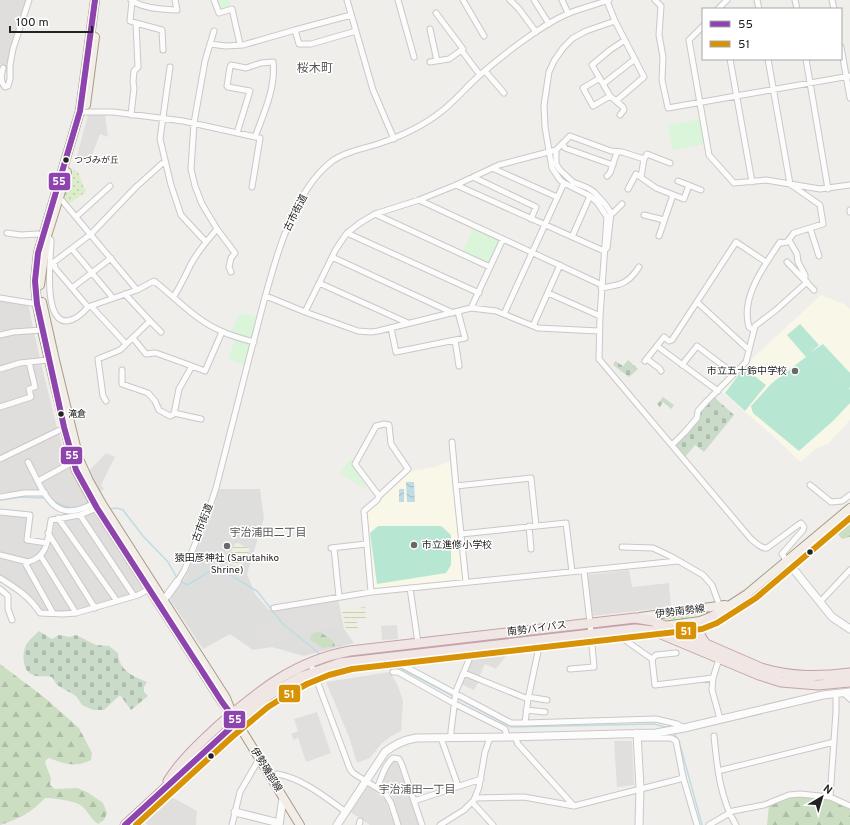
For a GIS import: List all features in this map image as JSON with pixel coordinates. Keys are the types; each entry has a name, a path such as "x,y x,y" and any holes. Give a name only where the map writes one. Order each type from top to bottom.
{"highway":[{"path":"706,644 701,638 699,631 704,623 713,616"},
{"name":"南勢バイパス","path":"234,718 276,680 314,660 332,655 350,651 629,618 644,619 664,626 761,668 779,673 813,676 850,673"},
{"name":"南勢バイパス","path":"234,718 282,687 314,672 340,663 635,628 654,631 759,676 781,682 818,685 850,682"},
{"path":"127,822 162,791 234,718"}],"main road":[{"name":"伊勢磯部線","path":"95,0 80,111 45,236 40,283 42,302 73,462 95,506 149,589 160,602"},
{"name":"伊勢磯部線","path":"100,0 85,112 60,198 38,253 35,281 37,304 48,360 67,426 89,482 160,602 300,825"},
{"name":"伊勢南勢線","path":"635,628 700,621 713,616 751,592 850,508"},
{"name":"伊勢南勢線","path":"629,618 720,607 732,603"}],"street":[{"path":"2,68 0,79 2,84 8,86 10,79 12,49 29,0"},
{"path":"163,50 162,30 130,21 132,0 148,7 177,10 175,0"},
{"path":"214,0 219,13 232,9 240,44"},
{"path":"347,0 373,90 394,138"},
{"path":"398,0 414,57"},
{"path":"463,0 484,36"},
{"path":"510,0 519,9 536,32"},
{"path":"534,0 549,24"},
{"path":"562,0 568,13"},
{"path":"608,0 615,21 644,75 643,79 616,101"},
{"name":"古市街道","path":"177,582 181,578 187,564 207,515 216,488 266,296 282,242 294,211 319,174 332,161 340,157 420,127 442,111 483,73 536,32 568,13 608,0"},
{"path":"655,0 661,6 659,35 663,57 662,80 668,108 848,76"},
{"path":"720,8 727,0"},
{"path":"436,13 462,48 462,51 504,93"},
{"path":"210,44 230,46 240,44 243,45 351,15"},
{"path":"615,21 586,31 573,38 563,48 554,61 549,72 544,105 545,127 552,168 560,180 564,183 590,196 600,206 607,217 599,331 599,359 751,539 761,547 767,548 801,523 803,525 803,530 782,554 832,616 850,629"},
{"path":"131,115 134,71 138,67 136,23"},
{"path":"702,27 690,40 710,154 734,183 766,180 820,189 828,189 850,184"},
{"path":"430,29 437,61"},
{"path":"295,30 299,44 311,44 356,31"},
{"path":"214,31 205,61 194,123 191,169 202,204 217,229 235,253 231,258 228,267 232,272"},
{"path":"620,115 624,108 610,96 592,65 625,40"},
{"path":"430,62 449,60 462,51"},
{"path":"842,51 848,76 850,98"},
{"path":"604,84 635,59"},
{"path":"730,60 752,182"},
{"path":"754,330 749,327 746,317 748,305 759,275 766,262 780,242 787,242 794,233 823,224 820,205 790,184 768,60"},
{"path":"806,60 828,189"},
{"path":"237,133 250,91 227,86 231,65 246,68 261,63 273,62 273,77 266,108 255,137"},
{"path":"170,67 160,139 171,185 181,215 206,242"},
{"path":"600,78 583,88 593,106 610,96"},
{"path":"85,112 113,112 162,118 194,123 260,138 252,187"},
{"path":"305,312 342,240 360,222 375,214 419,200 492,168 516,160 556,150 570,136 617,152 644,159"},
{"path":"562,144 564,148 613,165"},
{"path":"556,150 556,164 560,170 573,182 594,192 605,204 611,214 607,248 604,251"},
{"path":"607,176 610,174 617,152"},
{"path":"641,177 644,159 647,154 670,163"},
{"path":"126,344 72,288 55,268 54,262 91,234 136,187 165,161"},
{"path":"492,168 557,197"},
{"path":"628,189 636,174 656,188 684,199 689,185"},
{"path":"473,177 536,207 531,219"},
{"path":"678,181 701,190"},
{"path":"504,314 564,183"},
{"path":"456,185 604,251"},
{"path":"76,217 110,186"},
{"path":"659,236 673,195"},
{"path":"572,237 590,196"},
{"path":"60,198 137,290"},
{"path":"419,200 602,286 618,286 632,278 640,267"},
{"path":"611,214 622,204"},
{"path":"375,214 490,267"},
{"path":"644,215 664,220"},
{"path":"810,228 819,256"},
{"path":"174,296 183,283 189,267 217,229"},
{"path":"7,233 21,235 38,234 51,240 49,285 51,300 57,315 64,320 71,320 85,311 89,306 137,290 154,280 193,314 207,324 222,332 254,342"},
{"path":"348,233 479,293"},
{"path":"471,308 503,239"},
{"path":"789,240 797,254 798,262 805,275 806,281"},
{"path":"661,371 646,360 664,337 669,341 672,340 736,242 766,262"},
{"path":"72,249 113,298"},
{"path":"332,257 455,312 465,338 396,352 391,328"},
{"path":"72,288 111,258"},
{"path":"787,262 814,290"},
{"path":"533,326 560,265"},
{"path":"672,445 689,427 706,402 746,362 754,330 757,325 776,310 806,281"},
{"path":"319,283 408,324"},
{"path":"548,293 600,316"},
{"path":"125,294 161,332"},
{"path":"266,296 358,331 371,332 391,328 471,308 496,311 533,326 551,330 599,331"},
{"path":"0,298 37,304"},
{"path":"697,302 750,350"},
{"path":"106,401 103,396 98,359 120,350 150,321"},
{"path":"0,335 13,332 42,330"},
{"path":"133,338 146,354 155,353 205,371 222,332"},
{"path":"455,340 459,366"},
{"path":"657,346 718,391"},
{"path":"682,365 697,346 734,374"},
{"path":"0,369 29,362 48,360"},
{"path":"0,408 31,397 29,388 35,387 29,362"},
{"path":"174,413 179,390 192,366"},
{"path":"122,370 122,384 148,393 155,401 159,410 170,416 174,413 201,419"},
{"path":"372,592 366,544 364,511 408,469 391,444 389,426 384,424 376,426 355,464 379,496"},
{"path":"0,459 67,426"},
{"path":"452,442 466,582"},
{"path":"28,462 49,500 55,506 65,511 95,506"},
{"path":"38,481 73,462"},
{"path":"456,486 531,478 536,526"},
{"path":"810,485 831,502 842,501 850,495"},
{"path":"0,497 24,493 45,493"},
{"path":"0,555 28,562 32,561 46,548 51,520 80,516 95,506"},
{"path":"0,512 30,515 27,540 47,543"},
{"path":"80,516 134,596"},
{"path":"58,518 117,601"},
{"path":"461,534 566,523 568,527 572,572"},
{"path":"529,526 531,549"},
{"path":"48,533 95,608"},
{"path":"339,597 332,548 366,544"},
{"path":"622,547 653,548 672,557 708,579 715,591 720,607"},
{"path":"40,555 76,613"},
{"path":"24,560 53,613"},
{"path":"274,608 372,592 678,561"},
{"path":"820,602 850,570"},
{"path":"570,669 594,667 584,571"},
{"path":"0,578 35,604 40,613 76,613 134,596 149,589"},
{"path":"160,602 177,582"},
{"path":"410,588 418,643"},
{"path":"0,589 8,596 8,609 12,620"},
{"path":"617,631 625,640 652,659 655,685 713,678"},
{"path":"525,723 539,640"},
{"path":"451,738 456,694 471,655 470,647"},
{"path":"652,659 656,655 676,653"},
{"path":"403,656 404,666 511,723 656,719 677,724 681,729"},
{"path":"719,659 713,678 712,690 720,719"},
{"path":"314,660 314,672 348,766 353,773 385,793 389,798 398,825"},
{"path":"393,672 398,672 506,730 507,737"},
{"path":"464,673 528,698 547,700"},
{"path":"830,797 837,701 836,693"},
{"path":"637,736 681,729 788,704 823,694 847,693 850,699"},
{"path":"526,710 546,712"},
{"path":"637,736 640,788 640,825"},
{"path":"337,825 385,752 397,744 416,738 637,736 674,739 676,741 683,776 697,825"},
{"path":"714,736 718,771 728,812 736,825"},
{"path":"516,737 518,744 574,806"},
{"path":"441,738 458,786"},
{"path":"440,825 464,810 474,800 481,779 485,752 490,738"},
{"path":"718,771 834,742"},
{"path":"377,788 381,781 382,773 390,760 397,758 400,761 422,825"},
{"path":"232,825 240,792 259,759"},
{"path":"270,777 277,774 293,778 324,796 346,812"},
{"path":"474,800 524,797 574,806 683,776"},
{"path":"414,801 481,779"},
{"path":"709,825 728,812 764,805 795,794 830,797 850,806"},
{"path":"235,812 279,824 283,798"},
{"path":"474,800 493,825"},
{"path":"127,822 140,825"}],"shaded area":[{"path":"0,0 27,0 22,18 17,25 9,68 0,64"},
{"path":"105,114 108,137 100,134 90,163 76,160 88,115"},
{"name":"市立五十鈴中学校","path":"821,295 844,304 850,309 850,420 829,443 815,449 802,461 799,461 782,444 721,391 754,357"},
{"path":"0,299 28,304 33,328 3,332 0,331"},
{"path":"34,332 40,359 0,367 0,337 12,334"},
{"path":"41,363 57,428 0,458 0,410 6,406 33,398 31,390 38,388 31,365"},
{"path":"27,365 32,385 26,386 28,396 0,405 0,373 12,368"},
{"path":"59,433 67,464 39,478 29,460 26,462 42,491 0,493 0,463"},
{"path":"106,453 115,457 101,485 104,489 99,493 88,472"},
{"name":"市立進修小学校","path":"450,461 464,576 462,580 376,589 373,587 366,514 411,471 436,467"},
{"path":"71,466 89,501 89,505 74,510 62,508 51,501 41,484 41,482"},
{"name":"猿田彦神社 (Sarutahiko Shrine)","path":"219,489 260,489 264,518 247,574 255,594 269,610 338,599 344,629 354,643 304,656 272,647 253,650 230,634 203,649 171,601 171,595 185,578 212,514"},
{"path":"95,512 141,585 142,588 140,591 134,593 83,517"},
{"path":"0,514 24,517 27,520 25,542 44,545 37,555 29,559 0,553"},
{"path":"61,519 80,519 130,593 129,595 117,598"},
{"path":"58,521 113,598 111,600 94,604 51,537 55,522"},
{"path":"50,540 92,606 76,609 42,555 49,548"},
{"path":"0,557 22,562 49,611 41,611 36,602 26,592 0,575"},
{"path":"40,557 73,611 56,612 54,610 28,565"},
{"path":"629,570 632,587 669,583 671,607 591,616 586,575"},
{"path":"335,601 340,625 310,632 304,632 293,625 286,620 278,610"},
{"path":"267,620 291,640 264,643 251,631"},
{"path":"397,625 398,639 382,640 381,626"},
{"path":"506,651 505,657 496,669 485,664 479,677 466,671 473,655"},
{"path":"390,672 398,686 403,701 401,731 381,744 370,758 357,763 349,737 326,682"},
{"path":"466,676 479,681 474,690 460,684"},
{"path":"317,712 331,753 306,762 298,738 294,740 291,734 298,731 294,719"},
{"path":"614,741 632,741 634,785 617,787"},
{"path":"393,761 398,763 400,767 419,825 401,825 392,796 382,786 385,774"},
{"path":"369,787 385,799 395,825 370,825 351,812"},
{"path":"168,795 197,811 196,825 148,825 140,820"}],"green space":[{"path":"216,0 229,0 231,4 229,7 222,10 219,9"},
{"path":"701,119 705,144 672,150 668,125"},
{"path":"73,170 78,172 86,192 68,204 63,199"},
{"path":"473,228 498,239 489,262 487,263 463,252"},
{"path":"240,313 257,317 251,338 231,332"},
{"path":"800,324 819,345 810,353 823,344 850,373 850,403 834,420 799,451 753,413 751,406 772,383 806,357 787,335"},
{"path":"236,338 250,344 244,365 228,359"},
{"path":"628,360 638,369 629,377 613,365 615,361 623,366"},
{"path":"744,368 766,385 745,411 725,393"},
{"path":"663,397 674,405 671,409 663,402 660,407 657,404"},
{"path":"715,398 734,415 704,452 695,445 685,457 675,446 676,444 689,432 699,418 700,412"},
{"path":"351,458 367,490 340,473"},
{"path":"850,522 850,537 842,539 837,533"},
{"path":"378,526 441,526 451,535 451,565 446,573 377,584 370,533"},
{"path":"236,542 250,549 240,569 226,562"},
{"path":"365,607 366,619 357,620 358,629 346,630 342,611"},
{"path":"688,616 689,618 662,622 662,619"},
{"path":"580,629 581,631 479,642 480,640"},
{"path":"39,631 52,639 59,635 70,637 76,635 96,645 109,646 118,653 124,669 132,675 147,682 144,687 144,692 148,696 131,710 120,695 104,710 93,710 82,705 76,696 57,685 52,677 34,675 28,672 24,665 23,656 25,648 29,641"},
{"path":"320,632 333,641 335,646 323,648 312,641 310,638 312,635"},
{"path":"460,642 461,645 350,657 324,664 322,663 349,655"},
{"path":"0,664 44,697 79,728 92,753 91,760 80,764 70,764 49,758 45,763 51,778 50,785 55,789 77,788 87,792 103,803 107,813 104,820 98,824 85,809 76,803 65,800 45,798 35,808 24,815 0,825"},
{"path":"798,796 829,798 850,809 850,825 767,825 769,806"}],"water":[{"path":"406,482 414,482 415,502 407,502"},
{"path":"399,489 404,489 404,502 399,502"}],"waterway":[{"path":"0,500 21,497 43,498"},
{"path":"52,500 70,508 88,503"},
{"path":"109,509 117,508 123,510 143,536 168,562 177,578"},
{"path":"180,581 187,585 217,567 257,591 283,624 321,655"},
{"path":"337,667 343,672 347,673 378,668 400,668 453,696"},
{"path":"457,698 511,727 654,724 669,728"},
{"path":"673,732 679,741 702,825"}],"transit line":[{"name":"55","path":"95,0 80,111 38,253 35,281 37,304 64,427 76,470 97,508 222,702 237,722 125,825"},
{"name":"51","path":"136,825 232,737 268,707 307,684 329,675 352,669 702,629 717,623 756,598 850,518"}],"place":[{"name":"つづみが丘","path":"66,160"},
{"name":"市立五十鈴中学校","path":"795,371"},
{"name":"滝倉","path":"61,414"},
{"name":"市立進修小学校","path":"414,545"},
{"name":"猿田彦神社 (Sarutahiko Shrine)","path":"227,546"}],"district":[{"name":"桜木町","path":"315,69"},
{"name":"宇治浦田二丁目","path":"268,533"},
{"name":"宇治浦田一丁目","path":"417,790"}]}
